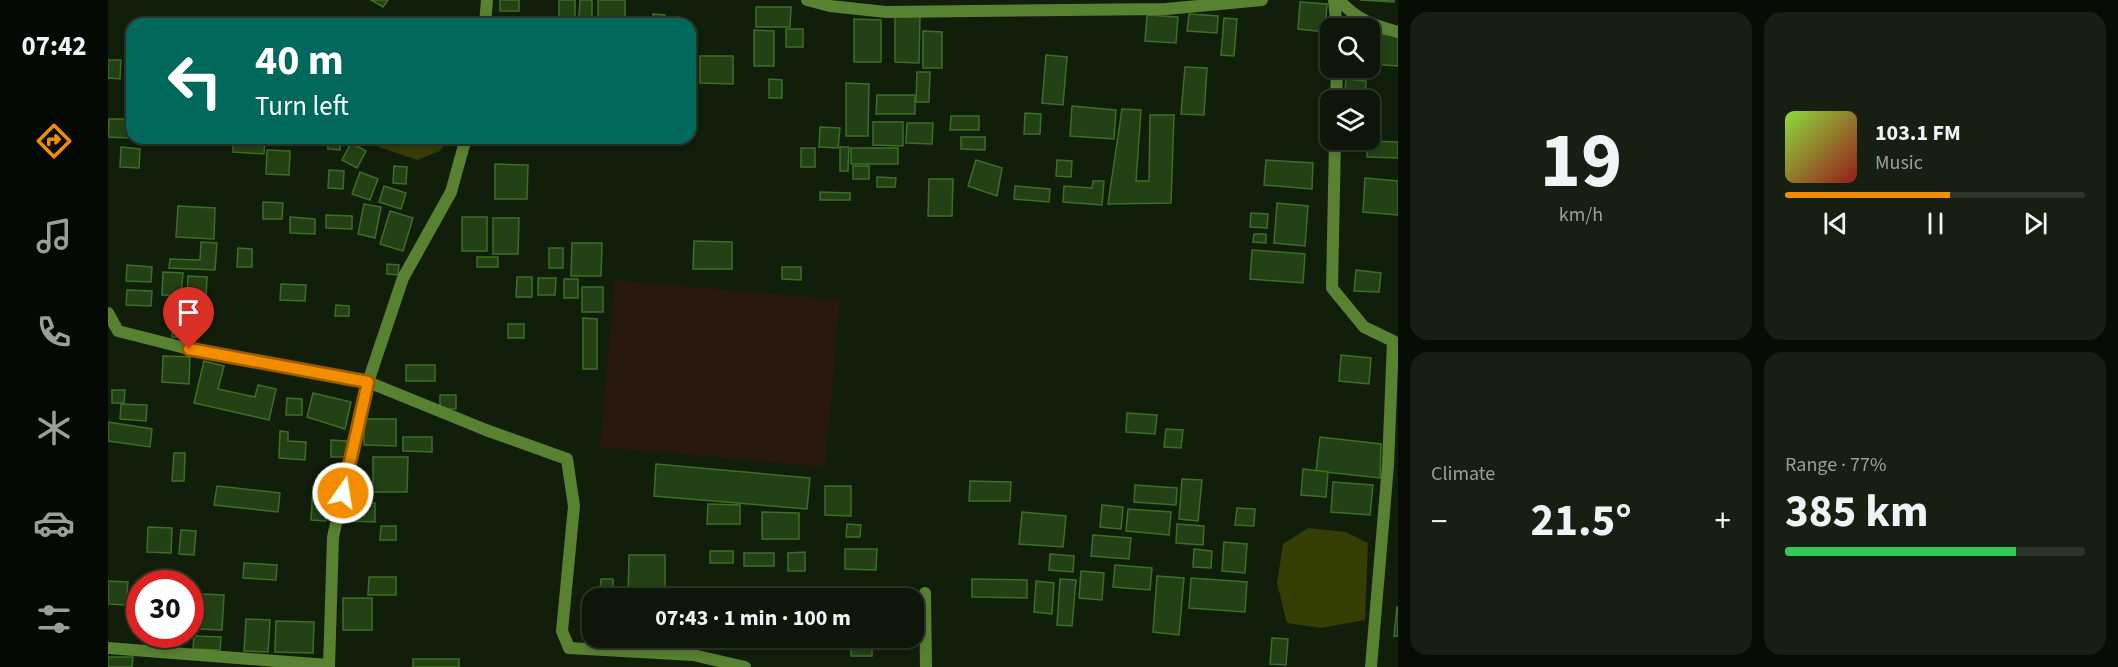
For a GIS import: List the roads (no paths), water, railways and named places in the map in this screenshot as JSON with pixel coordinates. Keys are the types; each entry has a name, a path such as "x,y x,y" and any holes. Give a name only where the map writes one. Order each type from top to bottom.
{"street":[{"path":"486,18 487,0"},
{"path":"807,0 830,6 886,12 1166,9 1262,0"},
{"path":"1334,0 1336,18"},
{"path":"1339,0 1351,14 1374,25 1398,32"},
{"path":"108,648 328,666 333,537 368,382 404,278 451,192 464,144"},
{"path":"1335,150 1332,288 1364,327 1393,341 1388,465 1371,667"},
{"path":"108,313 118,331 189,349 368,382 486,430 567,459 574,506 562,631 568,648 693,655 745,667"},
{"path":"925,593 926,667"}]}
